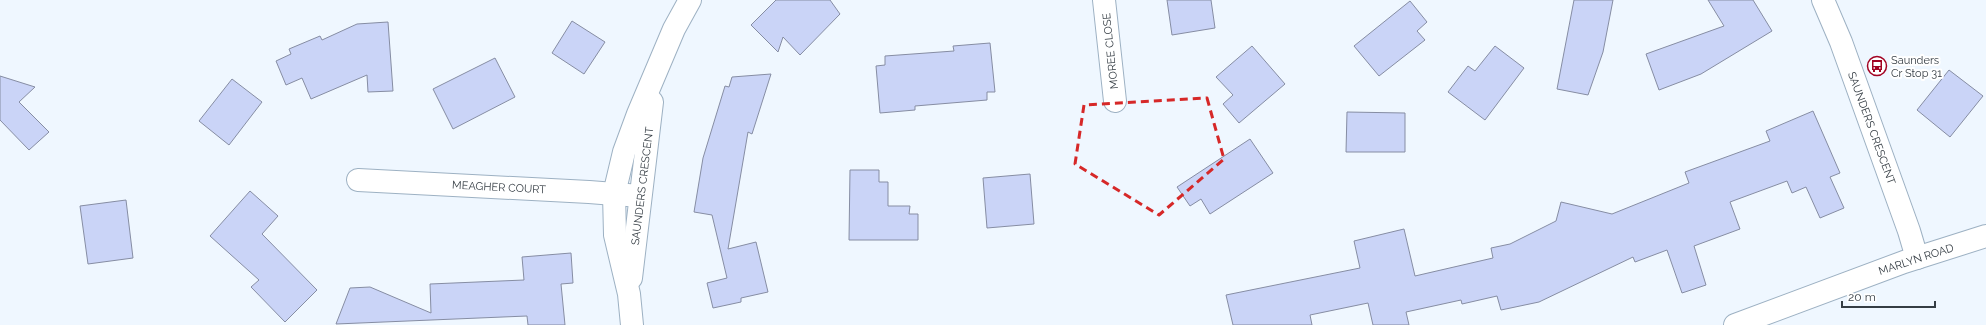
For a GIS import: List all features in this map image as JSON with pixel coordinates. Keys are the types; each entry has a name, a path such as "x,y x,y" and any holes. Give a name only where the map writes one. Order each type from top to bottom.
{"street":[{"name":"SAUNDERS CRESCENT","path":"632,325 629,294 615,235 614,194 624,152 674,29 690,0"},
{"name":"MOREE CLOSE","path":"1104,0 1115,101"},
{"name":"SAUNDERS CRESCENT","path":"1824,0 1841,42 1910,231 1917,258"},
{"name":"SAUNDERS CRESCENT","path":"629,294 655,78"},
{"name":"MEAGHER COURT","path":"358,180 640,196"},
{"name":"MARLYN ROAD","path":"1735,325 1917,258 1986,236"}],"highlighted area":[{"path":"1207,98 1224,159 1159,215 1075,164 1084,105"}],"building":[{"path":"776,0 830,0 840,14 800,55 783,37 778,52 751,25"},
{"path":"1167,0 1211,0 1215,28 1172,35"},
{"path":"1574,0 1613,0 1603,52 1588,95 1557,89"},
{"path":"1708,0 1753,0 1772,31 1701,74 1659,90 1646,54 1724,26"},
{"path":"1410,1 1427,22 1417,31 1425,40 1379,76 1354,46"},
{"path":"572,21 605,42 584,74 552,53"},
{"path":"388,22 393,91 368,92 367,75 311,99 302,78 286,85 276,61 291,54 289,49 320,36 322,40 357,24"},
{"path":"990,43 995,92 987,92 987,100 915,106 915,110 880,113 876,66 885,65 885,56 954,51 953,46"},
{"path":"1252,46 1285,84 1239,123 1223,104 1233,95 1216,77"},
{"path":"1495,46 1524,68 1485,120 1448,92 1468,66 1475,71"},
{"path":"495,58 515,97 453,129 433,89"},
{"path":"1949,70 1983,96 1950,137 1917,110"},
{"path":"771,74 752,134 748,132 728,249 756,242 768,292 741,298 741,302 713,308 707,283 727,278 712,215 694,212 703,158 725,86 729,87 732,77"},
{"path":"0,76 35,87 19,102 49,132 29,150 0,120"},
{"path":"232,79 262,102 229,145 199,121"},
{"path":"1813,111 1840,173 1830,177 1844,208 1820,218 1806,187 1792,193 1787,181 1730,202 1740,229 1694,246 1706,285 1682,293 1667,250 1635,262 1633,257 1539,302 1501,310 1497,296 1462,304 1461,300 1406,312 1409,325 1373,325 1368,303 1310,315 1312,325 1233,325 1226,295 1360,268 1354,241 1404,229 1415,276 1493,258 1491,248 1510,244 1556,221 1561,202 1612,214 1689,183 1685,172 1770,141 1766,131"},
{"path":"1347,112 1405,113 1405,152 1346,152"},
{"path":"1250,139 1273,173 1210,214 1201,199 1190,206 1177,187"},
{"path":"850,170 879,170 879,182 888,182 888,206 910,206 909,214 918,214 918,240 849,240"},
{"path":"1030,174 1034,224 987,228 983,178"},
{"path":"250,191 278,216 262,234 317,290 285,322 251,287 259,280 210,236"},
{"path":"126,200 133,258 88,264 80,206"},
{"path":"571,253 573,283 561,284 565,325 528,325 527,316 336,324 350,288 370,287 431,313 430,284 524,280 522,257"}],"place":[{"name":"Saunders Cr Stop 31","path":"1877,66"}]}
